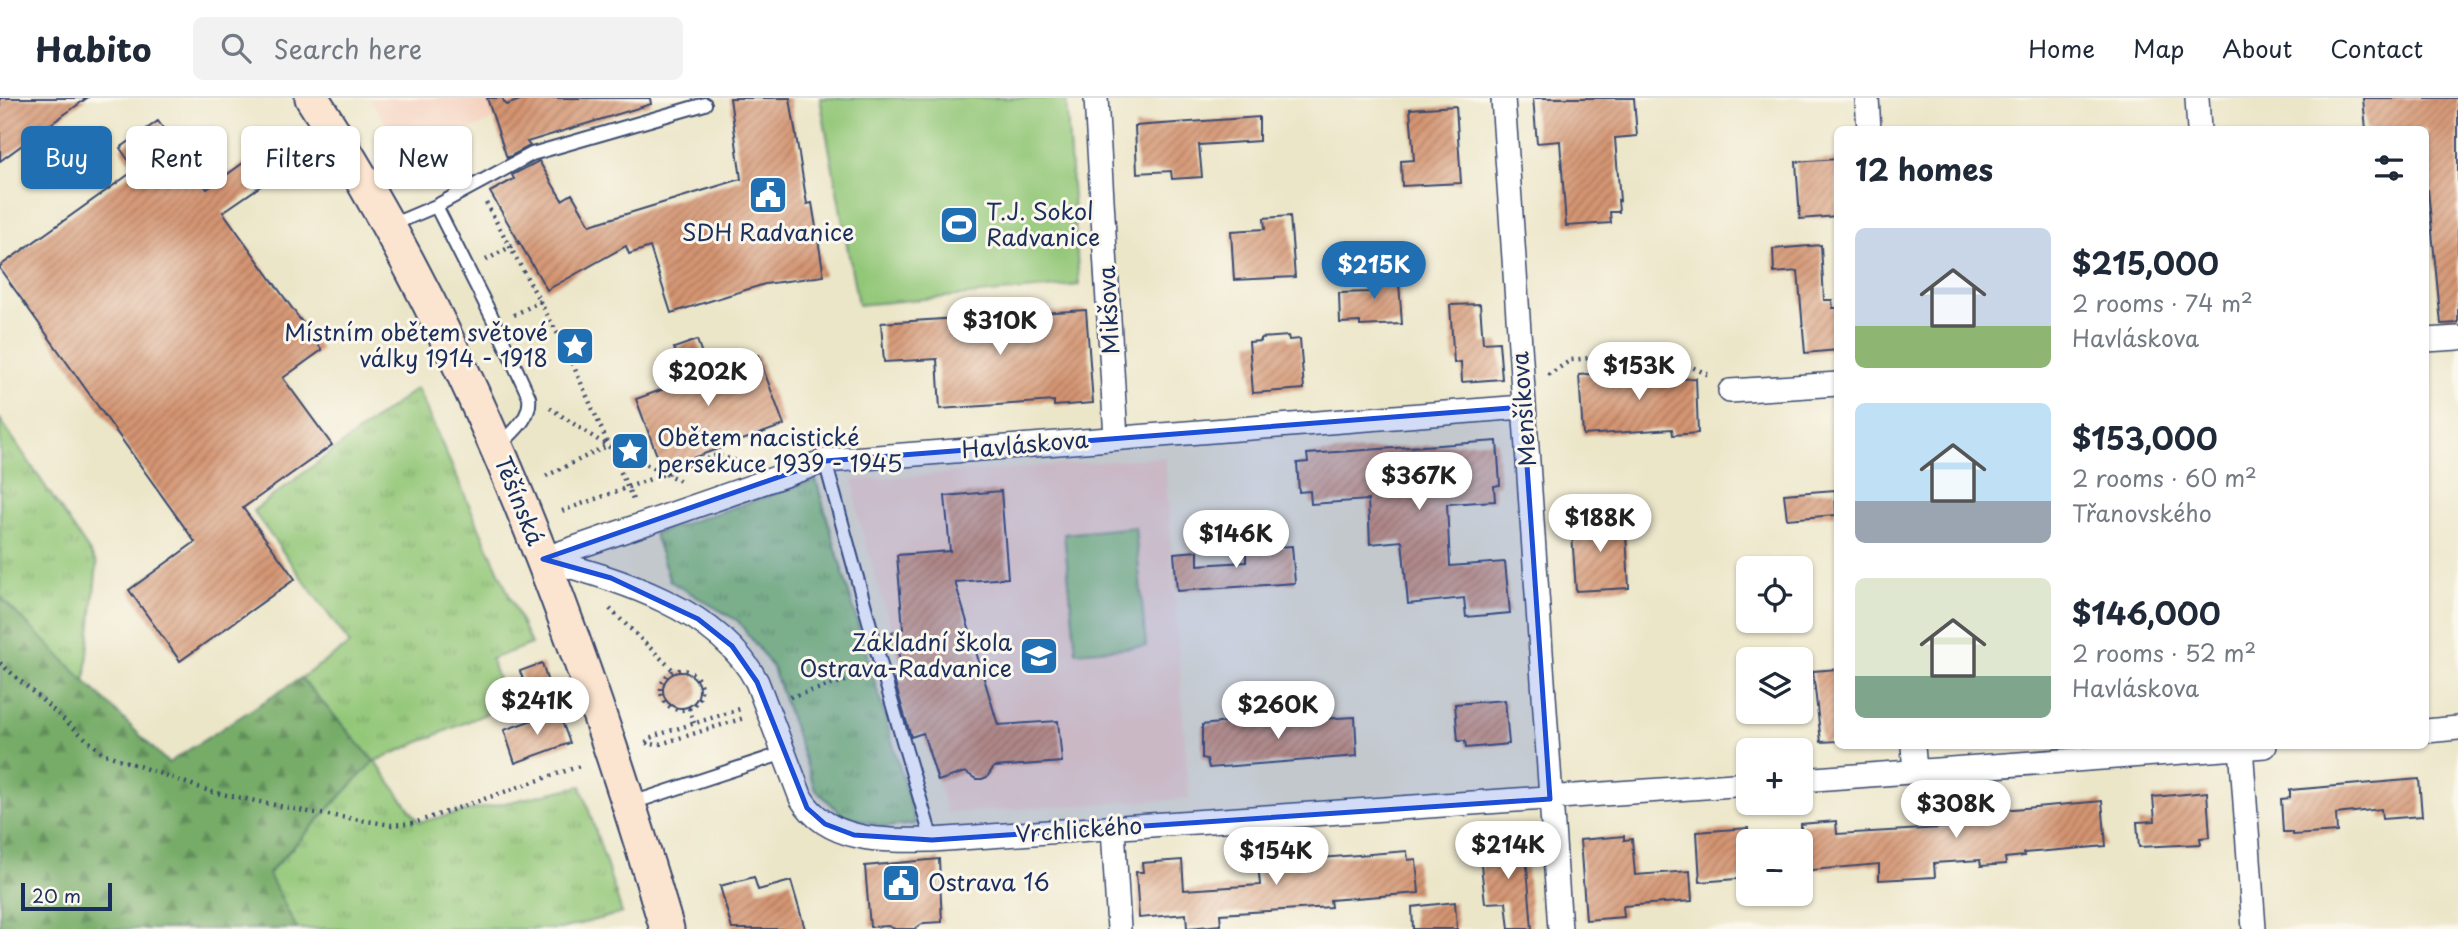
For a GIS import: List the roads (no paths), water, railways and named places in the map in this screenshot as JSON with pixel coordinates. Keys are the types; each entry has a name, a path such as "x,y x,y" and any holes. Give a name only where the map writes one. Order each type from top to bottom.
{"main road":[{"name":"Těšínská","path":"312,98 389,226 498,447 543,559 629,804 667,929"}],"street":[{"name":"Mikšova","path":"1096,98 1116,438"},
{"name":"Menšíkova","path":"1503,98 1560,929"},
{"path":"1867,98 1869,126"},
{"path":"2197,98 2199,126"},
{"path":"2429,341 2458,338"},
{"path":"1730,391 1834,384"},
{"name":"Havláskova","path":"543,559 825,461 1116,438 1523,400"},
{"name":"Vrchlického","path":"543,559 611,578 698,619 717,633 743,659 757,682 801,798 813,815 825,824 854,835 886,840 932,840 1736,785"},
{"path":"2429,731 2458,728"},
{"path":"1913,749 1915,772"},
{"path":"1813,779 2215,749"},
{"path":"2241,749 2255,929"},
{"path":"1113,828 1119,929"}],"lane":[{"path":"389,226 436,206 532,154 705,104"},
{"path":"436,206 527,391 530,405 528,413 498,447"},
{"path":"825,461 932,840"},
{"path":"629,804 784,753"}],"place":[{"name":"SDH Radvanice","path":"768,195"},
{"name":"T.J. Sokol Radvanice","path":"959,225"},
{"name":"Místním obětem světové války 1914 - 1918","path":"575,346"},
{"name":"Obětem nacistické persekuce 1939 - 1945","path":"630,451"},
{"name":"Základní škola Ostrava-Radvanice","path":"1039,656"},
{"name":"Ostrava 16","path":"901,883"}]}
